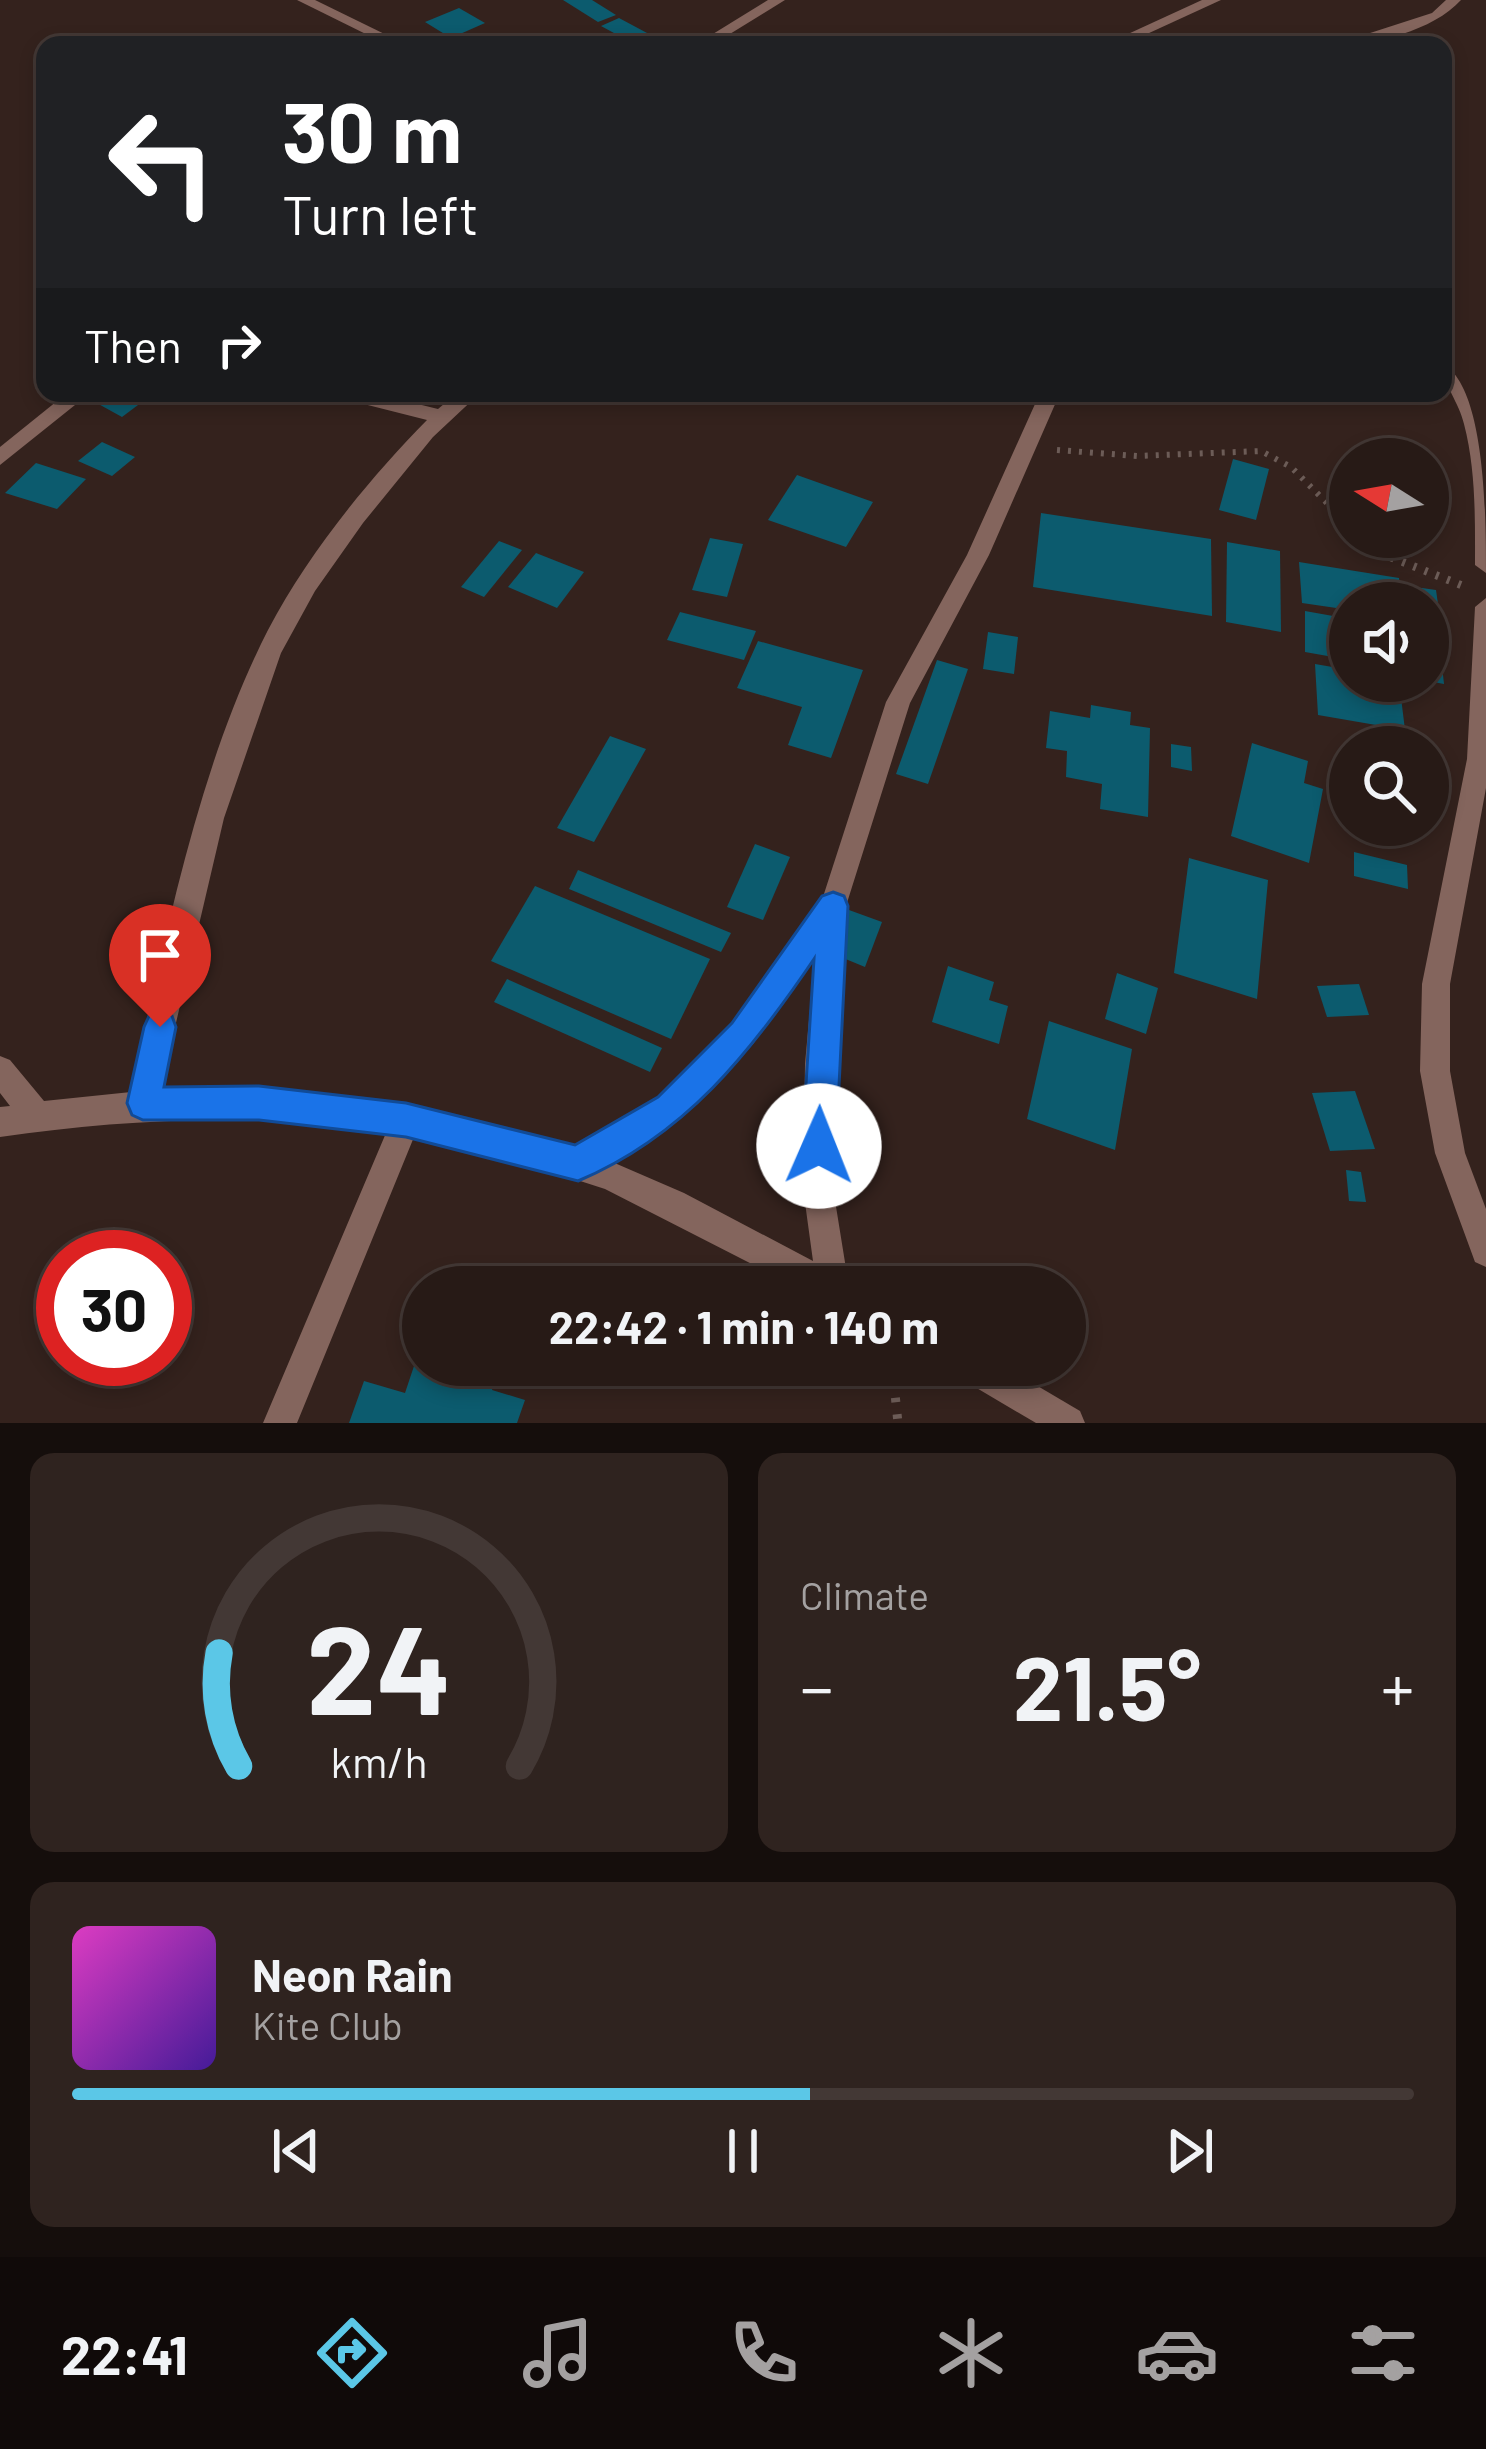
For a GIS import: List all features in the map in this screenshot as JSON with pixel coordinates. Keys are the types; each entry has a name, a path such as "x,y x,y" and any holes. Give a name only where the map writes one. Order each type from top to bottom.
{"street":[{"path":"304,0 381,36"},
{"path":"717,36 778,0"},
{"path":"1132,36 1214,0"},
{"path":"1370,36 1437,16 1454,0"},
{"path":"1452,373 1472,395 1484,466 1486,565"},
{"path":"0,458 69,402"},
{"path":"383,402 439,416"},
{"path":"143,1103 208,839 271,649 353,518 439,416 458,402"},
{"path":"828,1266 818,1188 820,1064 833,906 898,702 978,555 1045,402"},
{"path":"1486,607 1480,759 1436,984 1435,1071 1450,1153 1486,1251"},
{"path":"578,1163 670,1109 743,1034 833,906"},
{"path":"0,1070 13,1126 143,1103 259,1103 406,1120 578,1163 788,1266"},
{"path":"280,1423 406,1120"},
{"path":"1005,1386 1068,1423"}],"path":[{"path":"1026,447 1137,456 1262,451 1291,466 1329,505"},
{"path":"1390,558 1486,595"},
{"path":"894,1386 898,1423"}],"building":[{"path":"563,0 592,0 616,15 598,22"},
{"path":"459,8 485,23 448,36 425,22"},
{"path":"619,18 653,36 619,36 601,26"},
{"path":"95,402 142,402 122,417"},
{"path":"102,442 135,457 112,476 78,461"},
{"path":"1233,459 1269,469 1256,520 1219,510"},
{"path":"36,463 86,479 57,509 5,493"},
{"path":"797,475 873,502 846,547 768,520"},
{"path":"1041,513 1211,539 1212,616 1033,587"},
{"path":"710,538 743,544 727,597 692,590"},
{"path":"499,541 522,550 484,597 461,587"},
{"path":"1227,542 1280,551 1281,632 1226,622"},
{"path":"536,553 584,572 557,608 508,587"},
{"path":"1299,562 1399,578 1399,582 1329,582 1329,607 1302,603"},
{"path":"1305,611 1329,615 1329,656 1305,652"},
{"path":"680,612 756,631 744,660 667,640"},
{"path":"988,632 1018,637 1014,674 983,669"},
{"path":"758,641 863,670 831,758 788,745 802,707 737,688"},
{"path":"937,660 968,669 928,784 896,774"},
{"path":"1315,664 1329,666 1329,702 1402,702 1405,726 1382,726 1318,715"},
{"path":"1091,705 1131,712 1130,725 1150,728 1148,817 1100,809 1102,784 1066,777 1067,751 1046,748 1050,711 1090,718"},
{"path":"610,736 646,749 594,842 557,828"},
{"path":"1252,743 1308,761 1304,783 1323,789 1309,863 1231,836"},
{"path":"1171,744 1191,747 1192,771 1171,767"},
{"path":"755,844 790,857 763,920 727,907"},
{"path":"1354,852 1407,865 1408,889 1354,876"},
{"path":"1189,858 1268,880 1257,999 1174,973"},
{"path":"578,870 731,933 721,952 569,889"},
{"path":"535,886 710,959 671,1039 491,961"},
{"path":"849,910 882,922 865,967 831,953"},
{"path":"948,966 994,982 989,1000 1008,1006 999,1044 932,1022"},
{"path":"1117,973 1158,988 1146,1034 1105,1019"},
{"path":"507,979 662,1048 650,1072 494,1002"},
{"path":"1359,984 1369,1015 1327,1017 1317,986"},
{"path":"1049,1021 1132,1049 1115,1150 1027,1119"},
{"path":"1355,1091 1375,1149 1330,1151 1312,1093"},
{"path":"1346,1170 1361,1172 1366,1202 1349,1201"},
{"path":"364,1381 405,1393 407,1386 493,1386 492,1390 525,1400 517,1423 349,1423"}],"route":[{"path":"160,1027 143,1103 259,1103 406,1120 578,1163 670,1109 743,1034 833,906 820,1064 819,1146"}]}
